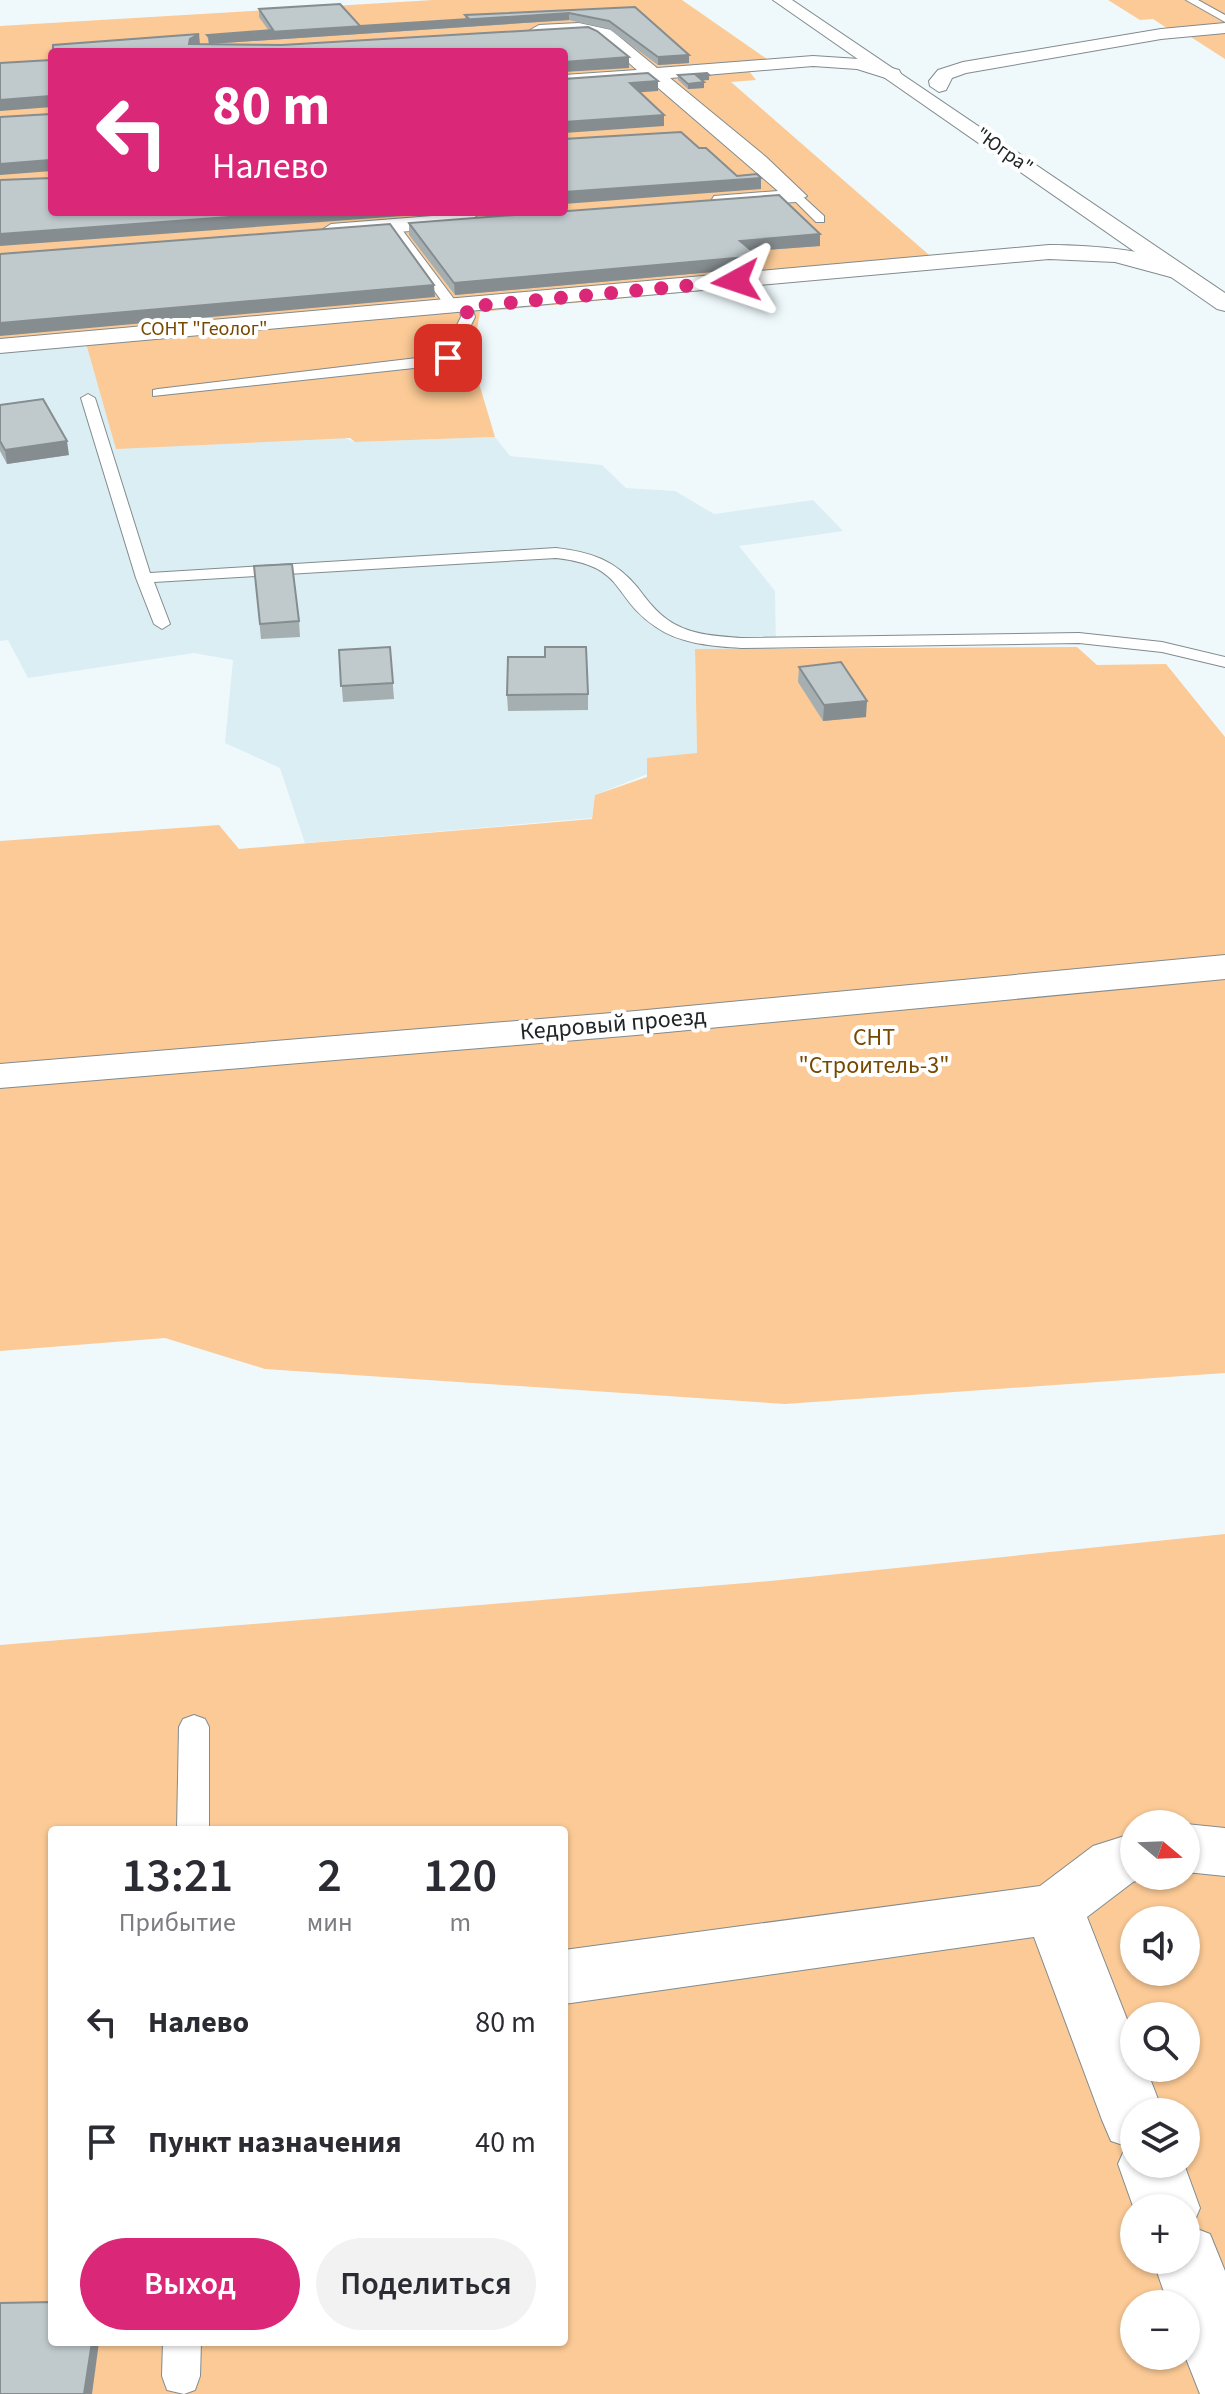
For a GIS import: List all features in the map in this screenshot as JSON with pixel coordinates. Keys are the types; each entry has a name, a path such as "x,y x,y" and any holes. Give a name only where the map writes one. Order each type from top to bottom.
{"main road":[{"name":"\"Югра\"","path":"781,0 842,40 895,62 939,86 1141,222"},
{"name":"\"Югра\"","path":"814,0 1098,216 1225,304"},
{"path":"522,32 579,28 599,31 723,131 796,196"},
{"path":"939,86 938,81 945,74 980,65 1161,34 1225,28"},
{"path":"793,63 831,54 837,51 842,40"},
{"path":"568,81 793,63 895,62"},
{"path":"928,63 980,65"},
{"path":"691,133 723,131"},
{"path":"703,203 796,196"},
{"path":"0,346 1049,252 1097,238 1105,229 1098,216"},
{"path":"314,232 486,219"},
{"path":"1049,252 1112,254 1144,260 1178,272"},
{"name":"Кедровый проезд","path":"0,1076 636,1023 1225,967"},
{"path":"1200,1849 1225,1852"},
{"path":"568,1976 1054,1909 1120,1861"},
{"path":"1054,1909 1126,2098"},
{"path":"1192,2274 1225,2370"}],"lane":[{"path":"1191,0 1225,19"},
{"path":"796,196 820,219"},
{"path":"158,393 433,364 448,358 468,317 393,226"},
{"path":"88,398 144,578 162,624"},
{"path":"144,578 556,553 585,557 606,565 660,622 683,635 706,640 741,643 1079,638 1162,647 1225,662"},
{"path":"193,1826 194,1727"}],"shaded area":[{"path":"84,336 355,442 495,437 510,456 602,465 626,488 675,491 714,514 813,500 843,531 739,546 775,591 776,649 695,649 697,754 595,795 592,818 305,843 280,768 225,743 233,660 194,653 28,678 8,640 0,641 0,341"}],"green space":[{"name":"СОНТ \"Геолог\"","path":"433,0 682,0 780,68 749,71 756,80 731,82 944,268 480,312 472,360 495,437 355,442 350,438 116,449 84,336 0,341 0,26"},
{"path":"1108,0 1225,0 1225,59 1180,30 1170,30 1153,19 1140,20"},
{"name":"СНТ \"Строитель-3\"","path":"1077,647 1097,665 1166,664 1225,737 1225,1373 785,1404 265,1369 165,1338 0,1351 0,841 219,825 239,849 592,819 595,795 647,777 647,758 697,753 695,649"},
{"path":"1225,1534 1225,2394 0,2394 0,1645 770,1581"}],"building":[{"path":"340,4 360,26 469,19 465,15 635,7 689,55 658,57 609,21 569,13 208,36 207,35 273,30 259,9"},
{"path":"588,27 629,57 568,62 568,48 53,48 53,45 199,34 190,39 189,44 282,45"},
{"path":"48,60 48,96 0,100 0,63"},
{"path":"648,73 658,81 630,83 664,115 568,122 568,79"},
{"path":"707,73 709,75 696,75 704,82 688,84 678,75"},
{"path":"48,114 48,160 0,164 0,117"},
{"path":"681,132 699,148 706,148 737,176 757,174 761,178 568,192 568,139"},
{"path":"48,178 48,216 243,216 0,234 0,180"},
{"path":"779,195 820,234 740,241 758,256 454,283 409,223 502,216 568,216 568,211"},
{"path":"390,224 434,285 0,323 0,254"},
{"path":"43,399 67,441 5,450 0,441 0,405"},
{"path":"292,564 299,621 260,624 254,566"},
{"path":"390,647 393,683 341,686 339,650"},
{"path":"545,647 586,647 588,694 507,695 508,657 545,657"},
{"path":"841,662 867,701 824,705 799,667"},
{"path":"48,2302 48,2346 91,2346 84,2394 0,2394 0,2303"}],"route":[{"path":"448,358 468,317 466,307 736,281"}]}
